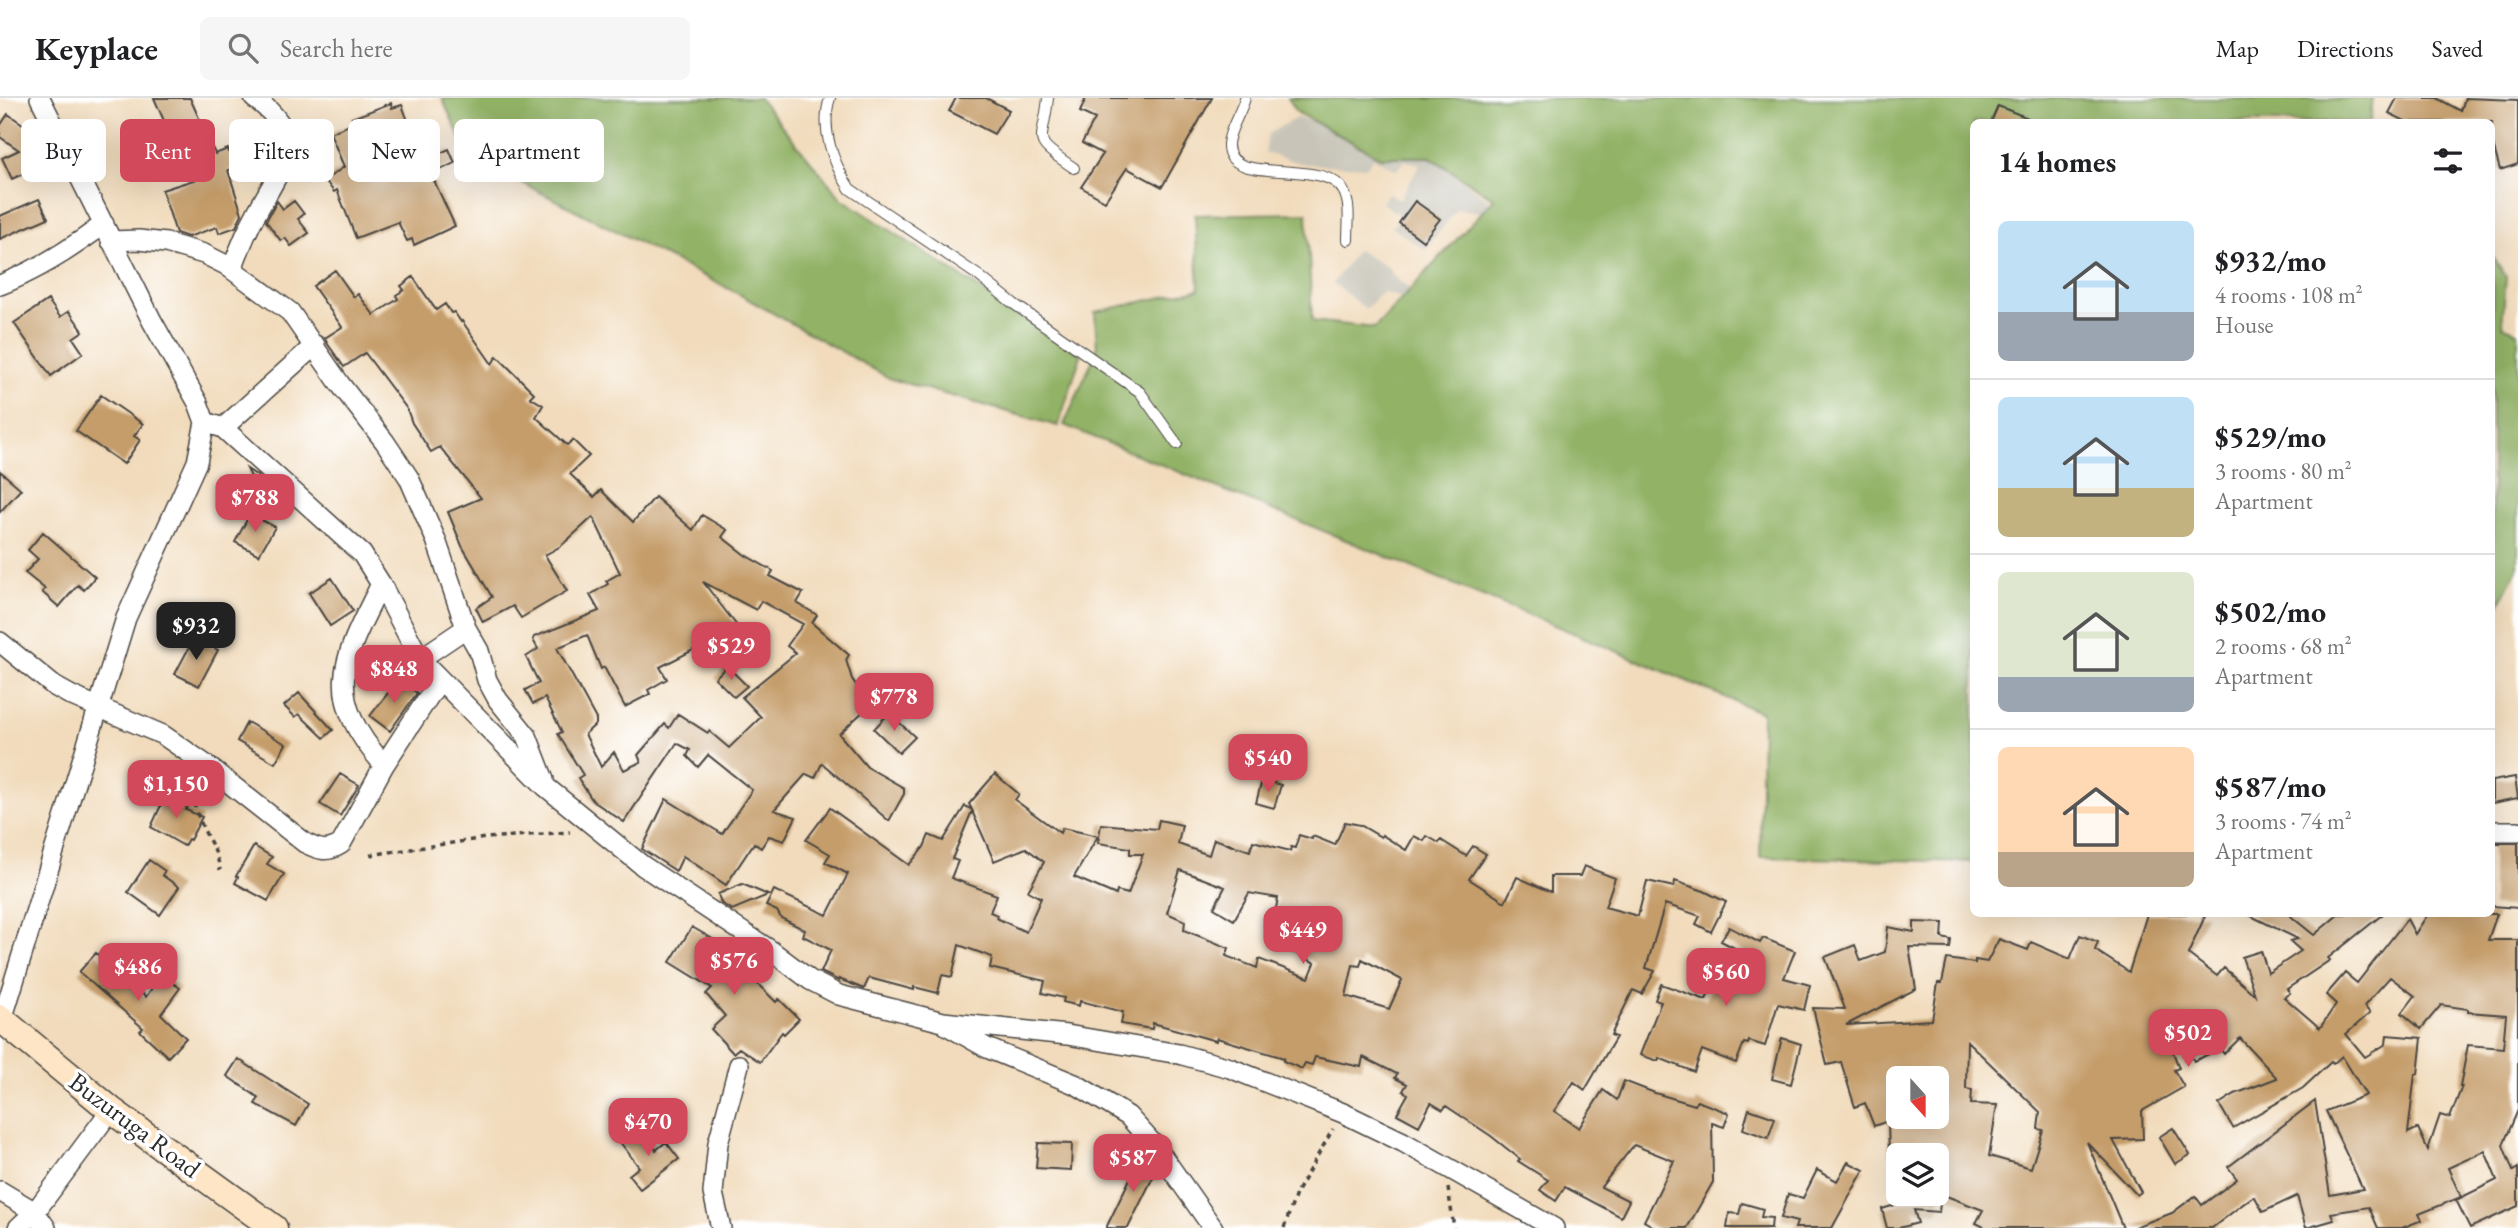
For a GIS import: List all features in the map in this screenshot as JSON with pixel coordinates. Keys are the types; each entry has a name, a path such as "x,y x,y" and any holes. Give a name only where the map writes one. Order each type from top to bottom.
{"main road":[{"name":"Buzuruga Road","path":"1,1019 111,1110 274,1228"}],"street":[{"path":"40,98 152,321 198,403 214,425 362,554 381,584 420,659 439,681 546,787 643,866 773,951 810,980 839,995 943,1022 1067,1035 1179,1054 1230,1068 1343,1113 1403,1142 1554,1228"},
{"path":"232,269 244,238 275,182 285,157 287,137 278,119 254,98"},
{"path":"0,285 30,273 77,244 108,232 166,243 204,254 232,269 290,312 409,478 436,540 466,628 479,651 487,680 498,700 527,736 546,787"},
{"path":"1,1019 125,618 214,425 315,345"},
{"path":"381,584 357,631 346,663 343,683 353,724 367,746 384,765"},
{"path":"420,659 466,628"},
{"path":"0,642 54,686 163,735 205,764 305,843 318,850 328,851 341,844 384,765 439,681"},
{"path":"2495,831 2518,831"},
{"path":"943,1022 987,1048 1077,1085 1128,1116 1156,1147 1213,1228"},
{"path":"721,1228 713,1194 718,1143 740,1065"},
{"path":"18,1228 41,1220 111,1110"},
{"path":"0,1192 41,1220"}],"lane":[{"path":"830,98 828,138 839,172 850,189 979,276 1014,304 1139,391 1177,444"},
{"path":"1048,98 1040,139 1044,147 1074,168"},
{"path":"1245,98 1228,142 1229,151 1234,158 1241,165 1262,171 1322,174 1338,182 1345,193 1348,240"}],"path":[{"path":"182,748 192,801 202,826 216,849 220,870"},
{"path":"370,855 486,838 596,830"},
{"path":"1284,1228 1303,1179 1343,1113"},
{"path":"1449,1169 1449,1204 1454,1228"}],"shaded area":[{"path":"1296,118 1330,122 1422,151 1497,206 1491,213 1457,209 1425,250 1392,227 1401,216 1382,203 1388,193 1400,199 1420,164 1405,161 1397,170 1373,158 1366,167 1304,164 1265,153 1268,134"},
{"path":"1357,250 1390,269 1393,276 1408,288 1425,294 1421,304 1382,292 1366,309 1333,283"}],"green space":[{"path":"442,98 759,98 841,198 1081,355 1058,426 891,379 735,292 521,182 604,182 604,119 454,119 454,124"},
{"path":"1288,98 2373,98 2370,119 1970,119 1970,862 1760,857 1762,713 1064,425 1097,350 1095,312 1199,289 1195,215 1307,213 1312,321 1375,328 1494,199 1430,157 1380,157 1298,113"},
{"path":"2495,260 2506,277 2502,326 2518,332 2518,569 2495,611"}],"building":[{"path":"154,98 190,98 199,119 163,119"},
{"path":"956,98 986,98 1009,110 994,134 949,111"},
{"path":"1086,98 1212,98 1162,187 1127,168 1105,201 1081,187 1103,154 1082,143 1095,119 1080,112"},
{"path":"2397,98 2437,98 2461,111 2465,98 2518,100 2518,164 2500,170 2495,152 2495,119 2401,119 2389,113"},
{"path":"391,103 392,108 402,105 407,119 352,119"},
{"path":"1998,106 2030,119 1992,119"},
{"path":"8,114 21,123 21,175 12,179 2,158 19,150 0,137 0,126"},
{"path":"348,126 348,182 435,182 455,226 414,245 412,239 407,241 398,222 356,238 337,190 334,192 326,182 334,182 334,174 344,167 334,143 334,131"},
{"path":"228,149 229,182 232,182 242,214 236,227 219,233 217,227 188,237 176,233 162,190 187,182 215,182 215,154"},
{"path":"449,149 454,163 440,170 440,153"},
{"path":"39,199 48,218 0,239 0,216"},
{"path":"277,201 283,209 294,201 304,214 298,219 309,233 291,246 285,238 281,241 266,221"},
{"path":"1415,201 1440,219 1423,241 1399,223"},
{"path":"335,270 354,297 358,294 374,315 398,299 396,295 404,290 401,286 413,277 436,310 445,304 451,313 454,312 492,364 497,356 534,393 530,397 543,405 536,417 567,445 573,440 589,456 570,474 594,497 601,490 633,522 655,497 693,530 702,515 727,530 722,537 745,555 773,571 770,576 803,593 797,603 817,615 812,623 849,655 846,660 852,679 863,695 858,698 867,708 839,734 867,767 904,788 904,794 889,821 822,763 815,778 806,774 774,810 796,817 784,841 769,836 761,848 754,843 726,885 683,856 676,871 642,849 666,799 722,834 752,790 708,755 698,767 687,756 690,750 677,743 624,822 593,801 578,778 583,775 558,734 562,732 545,698 533,704 525,690 539,683 526,657 538,649 534,637 599,611 590,595 620,573 593,517 561,546 545,555 567,591 521,618 513,606 483,622 476,608 492,597 462,546 448,512 481,498 440,447 431,452 412,423 407,409 365,353 344,367 325,338 342,327 313,286","holes":["703,582 756,610 761,601 803,624 787,646 796,653 742,697 761,717 729,748 709,731 708,733 678,714 669,728 665,724 638,755 641,762 624,770 614,752 601,767 585,734 596,724 596,719 557,648 587,635 601,669 604,667 625,707 650,694 648,690 667,679 660,667 699,647 702,650 705,647 717,664 748,640"]},
{"path":"48,300 60,317 69,311 83,331 73,338 83,353 51,376 14,323"},
{"path":"101,395 143,424 134,436 140,440 124,464 76,431"},
{"path":"247,469 277,494 273,501 260,495"},
{"path":"0,471 21,489 0,512"},
{"path":"250,514 275,527 259,555 235,542"},
{"path":"43,532 95,577 84,590 78,585 59,607 42,592 45,589 25,573 38,559 28,550"},
{"path":"332,578 353,611 330,626 309,593"},
{"path":"194,638 218,650 199,686 175,674"},
{"path":"727,666 747,686 734,697 715,678"},
{"path":"399,679 417,693 390,731 370,716"},
{"path":"299,693 333,730 324,738 299,714 295,717 284,706"},
{"path":"889,713 915,737 899,753 874,729"},
{"path":"247,722 286,744 275,763 237,741"},
{"path":"340,774 359,785 340,816 320,804"},
{"path":"995,774 1019,794 1015,800 1060,833 1062,828 1098,836 1074,877 1116,895 1117,891 1128,894 1143,854 1130,854 1130,848 1098,843 1101,824 1157,829 1159,820 1182,825 1178,844 1209,855 1214,839 1250,851 1253,841 1290,851 1291,847 1295,848 1299,835 1312,839 1313,836 1335,845 1345,822 1360,825 1381,837 1382,835 1406,850 1414,836 1424,841 1427,836 1439,843 1441,840 1466,856 1473,846 1486,854 1469,879 1505,902 1517,877 1551,892 1551,876 1580,876 1584,866 1615,878 1605,907 1638,916 1647,881 1674,887 1675,881 1726,902 1711,932 1696,924 1700,916 1665,904 1646,968 1655,971 1642,994 1633,990 1611,1035 1616,1037 1585,1090 1574,1082 1554,1111 1579,1128 1603,1090 1617,1100 1624,1081 1655,1093 1695,1105 1697,1101 1729,1113 1724,1127 1712,1123 1713,1182 1687,1228 1656,1228 1644,1221 1674,1161 1634,1145 1601,1187 1629,1201 1621,1217 1565,1187 1556,1201 1540,1190 1548,1180 1518,1161 1520,1159 1491,1136 1446,1106 1443,1110 1431,1103 1419,1126 1397,1114 1408,1094 1403,1091 1407,1084 1395,1078 1397,1074 1363,1057 1361,1067 1315,1057 1312,1065 1305,1063 1302,1069 1283,1061 1284,1058 1217,1038 1216,1041 1153,1023 1152,1029 1121,1024 1123,1012 1080,1001 1079,1006 1063,1002 1064,998 1042,993 1045,981 990,968 992,957 959,945 952,977 942,975 938,993 914,987 914,990 869,978 864,989 821,972 831,950 803,936 805,930 781,918 777,911 766,906 774,890 827,915 848,874 825,862 830,854 806,840 830,808 909,865 924,847 929,835 943,841 965,806 972,810 969,804","holes":["972,811 994,861 1026,848 1044,862 1028,891 1041,898 1026,932 996,918 997,915 990,912 997,895 951,878 958,861 952,859","1180,870 1225,887 1214,908 1234,920 1249,893 1278,898 1270,939 1315,963 1309,978 1259,959 1257,968 1226,956 1229,948 1184,930 1185,921 1167,913","1362,959 1402,980 1389,1009 1346,996 1353,965 1360,966"]},
{"path":"2515,777 2518,798 2495,802 2495,780"},
{"path":"1262,780 1281,785 1274,808 1256,803"},
{"path":"167,792 189,803 186,810 202,817 184,846 151,827"},
{"path":"2495,843 2518,843 2518,908 2495,906"},
{"path":"254,846 272,857 267,864 284,874 268,901 235,883 238,877 236,876"},
{"path":"149,860 165,871 162,875 179,887 160,915 128,892"},
{"path":"742,884 768,895 732,910 721,903 718,894"},
{"path":"2497,914 2488,940 2518,940 2518,1110 2503,1145 2513,1171 2518,1168 2518,1206 2470,1228 2456,1200 2497,1180 2485,1151 2448,1168 2461,1197 2419,1214 2422,1220 2402,1228 2378,1228 2369,1207 2331,1213 2334,1220 2306,1228 2297,1196 2263,1212 2255,1197 2251,1198 2212,1228 2132,1228 2172,1213 2195,1196 2202,1205 2237,1179 2228,1167 2315,1101 2330,1195 2363,1189 2326,1111 2366,1095 2342,1056 2333,1064 2331,1062 2303,1088 2233,1128 2219,1104 2235,1094 2277,1078 2240,1038 2224,1054 2220,1049 2194,1061 2176,1031 2167,1036 2179,1068 2174,1070 2184,1087 2142,1111 2143,1139 2113,1140 2141,1192 2137,1195 2087,1142 2123,1228 1986,1228 1976,1223 1983,1210 1949,1197 1949,1143 1889,1143 1888,1129 1950,1129 1950,1066 1886,1066 1886,1122 1874,1126 1865,1103 1855,1107 1841,1062 1827,1065 1813,1008 1845,1009 1825,957 1855,945 1861,961 1885,952 1888,927 1914,932 1914,922 1943,923 1942,938 1951,940 1950,948 1909,947 1916,989 1846,1025 1932,1020 1938,983 1942,983 1947,959 1987,962 1999,939 2028,950 2031,942 2070,959 2080,935 2098,942 2095,950 2129,972 2146,917 2205,917 2188,954 2217,976 2224,968 2255,995 2242,957 2261,951 2268,973 2301,951 2290,941 2298,939 2253,917 2292,917 2314,935 2335,917 2379,917 2328,958 2330,960 2287,989 2290,993 2284,997 2320,1028 2336,1004 2326,995 2345,973 2357,983 2407,919 2415,934 2426,917 2495,917","holes":["2390,977 2415,996 2402,1013 2421,1029 2441,1005 2468,1009 2468,1012 2506,1015 2503,1048 2468,1045 2462,1086 2450,1118 2440,1115 2428,1150 2418,1128 2408,1133 2422,1038 2387,1035 2386,1044 2365,1057 2346,1034 2370,1013 2364,1006","1967,1041 2040,1112 2038,1129 2043,1130 2031,1168 1989,1156 1997,1105 1971,1104 1972,1090 1966,1089"]},
{"path":"692,927 730,949 729,956 776,1002 779,999 799,1019 784,1034 782,1032 760,1062 739,1048 733,1053 711,1029 725,1016 706,994 712,988 670,962"},
{"path":"1729,927 1760,943 1763,938 1795,951 1784,978 1810,985 1804,1010 1778,1004 1765,1046 1749,1041 1748,1044 1744,1043 1736,1063 1702,1050 1694,1072 1659,1058 1658,1061 1640,1055 1661,1002 1655,1000 1661,984 1706,1000 1715,978 1737,986 1750,956 1721,941"},
{"path":"96,953 146,997 161,975 180,988 161,1014 186,1038 168,1057 140,1031 143,1028 79,972"},
{"path":"1782,1038 1801,1044 1791,1084 1772,1079"},
{"path":"238,1059 308,1104 296,1126 255,1104 259,1098 227,1076"},
{"path":"1749,1109 1775,1118 1768,1138 1743,1129"},
{"path":"639,1128 656,1150 666,1142 679,1159 640,1189 629,1175 639,1167 620,1142"},
{"path":"2173,1128 2190,1155 2175,1164 2159,1137"},
{"path":"1038,1143 1072,1144 1071,1170 1036,1168"},
{"path":"1141,1156 1151,1160 1157,1169 1128,1228 1106,1228"},
{"path":"1848,1162 1864,1170 1832,1228 1795,1228 1797,1222 1781,1218 1788,1194 1803,1198 1817,1170 1837,1181"},
{"path":"1742,1203 1763,1209 1761,1217 1772,1218 1771,1228 1727,1228 1729,1213 1739,1214"},
{"path":"1892,1206 1940,1206 1939,1212 1914,1210 1918,1223 1899,1228 1887,1228 1882,1209"}]}
